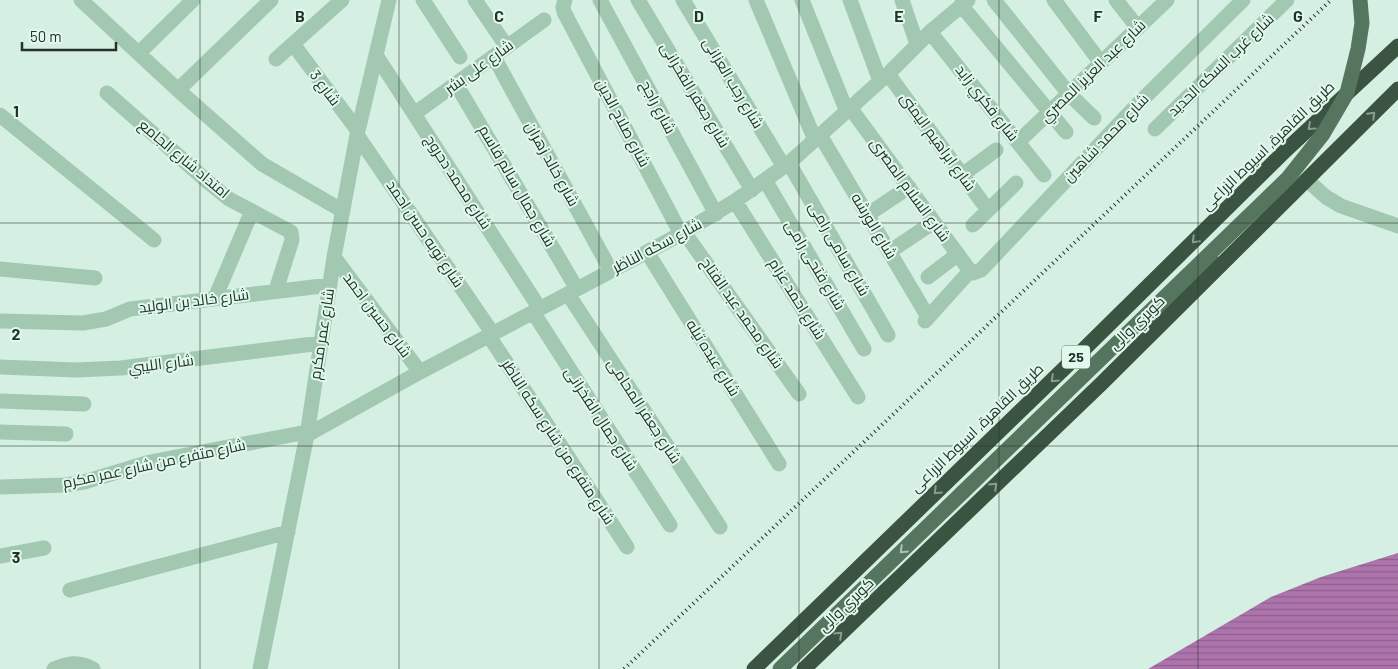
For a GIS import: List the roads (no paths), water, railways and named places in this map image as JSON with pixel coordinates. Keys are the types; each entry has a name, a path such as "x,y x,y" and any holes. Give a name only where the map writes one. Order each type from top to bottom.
{"highway":[{"name":"طريق القاهرة, اسيوط الزراعى","path":"754,669 1286,150 1395,51"},
{"name":"25","path":"804,669 1045,438 1398,89"}],"main road":[{"name":"كوبري والى","path":"780,669 1288,178 1324,134 1347,93 1358,49 1362,23 1360,0"},
{"name":"كوبري والى","path":"1045,438 1178,297 1294,184 1329,138 1353,95 1364,51 1368,24 1366,0"}],"street":[{"path":"81,0 178,90 262,164 343,210"},
{"path":"139,53 193,0"},
{"path":"178,90 271,0"},
{"path":"276,59 342,0"},
{"name":"شارع عمر مكرم","path":"260,669 307,433 334,257 357,133 389,0"},
{"path":"423,0 460,57"},
{"name":"شارع راجح","path":"600,0 716,214"},
{"name":"شارع جعفر الفخرانى","path":"638,0 752,190"},
{"name":"شارع رجب العزانى","path":"685,0 786,165"},
{"name":"شارع الورشه","path":"756,0 817,138 889,252 926,319 970,270"},
{"name":"شارع السلام المصرى","path":"802,0 849,110 970,270"},
{"name":"شارع ابراهيم اليمنى","path":"850,0 884,78 988,210"},
{"path":"902,0 917,44"},
{"path":"994,0 1069,94 1094,118"},
{"path":"1054,0 1101,63"},
{"path":"1116,0 1138,28"},
{"name":"شارع عبد العزيز المصري","path":"1018,142 1167,0"},
{"name":"شارع محمد شاهين","path":"970,270 973,273 981,270 1137,106 1243,0"},
{"name":"شارع غرب السكه الحديد","path":"1155,129 1287,0"},
{"path":"482,3 507,47"},
{"path":"960,3 1066,132"},
{"name":"شارع سكه الناظر","path":"307,433 716,214 786,165 884,78 960,3"},
{"name":"شارع صلاح الدين","path":"565,6 683,233"},
{"name":"شارع على بشر","path":"414,114 544,20"},
{"name":"شارع فكري زايد","path":"930,32 1044,175"},
{"name":"شارع 3","path":"293,44 357,133"},
{"name":"شارع محمد دحروج","path":"376,55 536,311"},
{"name":"شارع خالد زهران","path":"494,57 610,271"},
{"name":"شارع جمال سالم قاسم","path":"456,84 572,291"},
{"name":"امتداد شارع الجامع","path":"107,93 229,199 288,229 293,236 276,290"},
{"path":"0,115 154,240"},
{"name":"شارع توبه حسن احمد","path":"357,133 491,335"},
{"path":"962,175 996,150"},
{"name":"شارع سامى رامى","path":"786,165 888,336"},
{"name":"شارع فتحى رامى","path":"765,180 864,349"},
{"path":"1307,180 1326,197 1341,206 1398,226"},
{"path":"973,225 1016,183"},
{"path":"867,216 909,187"},
{"name":"شارع احمد عزام","path":"735,201 858,397"},
{"path":"215,298 252,211"},
{"path":"889,252 934,222"},
{"name":"شارع محمد عبد الفتاح","path":"683,233 799,394"},
{"name":"شارع عبده تيله","path":"647,252 779,464"},
{"path":"928,278 958,254"},
{"name":"شارع حسين احمد","path":"334,257 420,372"},
{"path":"0,269 95,278"},
{"name":"شارع خالد بن الوليد","path":"0,321 95,322 130,309 330,284"},
{"name":"شارع جعفر المحامى","path":"572,291 720,527"},
{"name":"شارع جمال الفخرانى","path":"536,311 670,525"},
{"name":"شارع متفرع من شارع سكه الناظر","path":"491,335 628,547"},
{"name":"شارع الليبي","path":"0,367 76,370 121,368 321,343"},
{"path":"0,401 84,404"},
{"path":"0,432 66,434"},
{"name":"شارع متفرع من شارع عمر مكرم","path":"0,488 66,485 84,482 150,462 307,433"},
{"path":"70,590 288,532"},
{"path":"0,556 44,548"},
{"path":"54,669 78,663 93,669"}],"railway":[{"path":"624,669 1331,0"}]}
